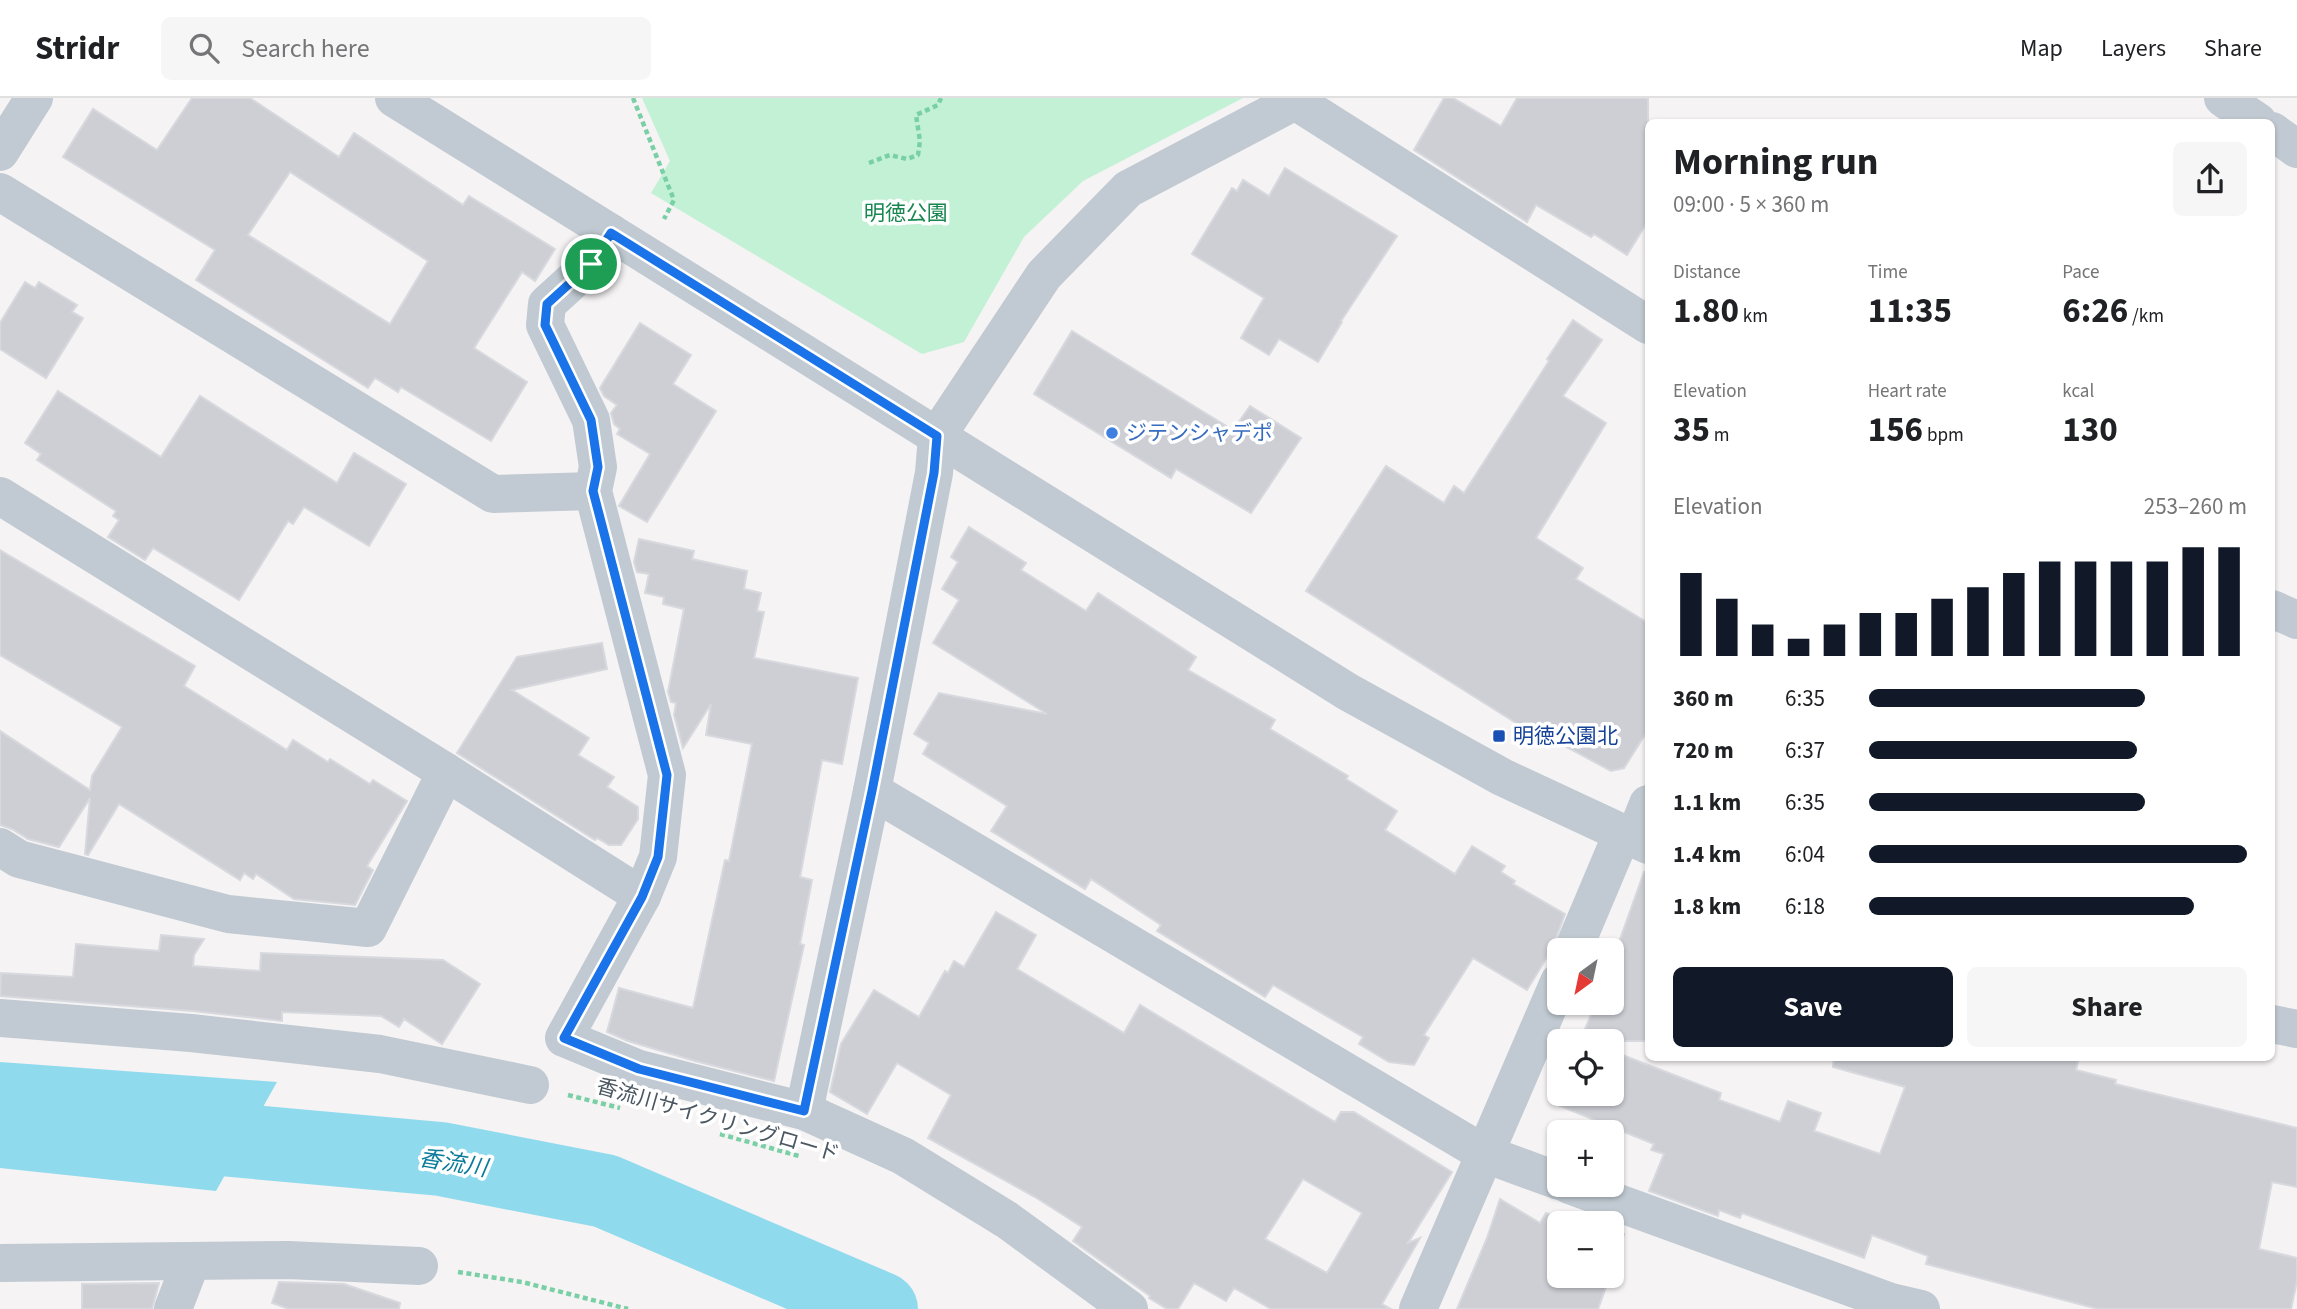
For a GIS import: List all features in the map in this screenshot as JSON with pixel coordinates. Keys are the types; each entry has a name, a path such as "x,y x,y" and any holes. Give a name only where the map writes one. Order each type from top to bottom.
{"street":[{"path":"0,152 34,98"},
{"path":"394,98 1348,692 1502,777 1635,840"},
{"path":"2222,98 2254,119"},
{"path":"804,1111 872,791 934,473 937,436 1044,275 1128,189 1298,99 1645,323"},
{"path":"2275,133 2297,149"},
{"path":"0,192 493,494 593,491"},
{"path":"611,233 591,264 547,304 545,325 591,420 598,467 593,491 667,775 658,857 642,897 564,1038 639,1069 804,1111 904,1156 1007,1220 1129,1309"},
{"path":"0,496 446,772 642,897"},
{"path":"2275,610 2297,620"},
{"path":"0,847 19,859 228,914 369,928 446,772"},
{"path":"872,791 1485,1154 1547,1177"},
{"path":"1580,938 1635,840 1645,812"},
{"path":"1418,1309 1547,1010"},
{"path":"0,1018 191,1033 380,1054 530,1085"},
{"path":"2275,1025 2297,1029"},
{"path":"1602,1197 1891,1303 1921,1309"},
{"path":"0,1263 288,1260 419,1266"},
{"path":"173,1309 191,1262"}],"path":[{"path":"633,98 674,200 644,254"},
{"path":"869,163 890,155 907,159 918,155 920,141 916,115 937,105 941,98"},
{"name":"香流川サイクリングロード","path":"530,1085 632,1111"},
{"name":"香流川サイクリングロード","path":"711,1132 802,1157"},
{"path":"419,1266 522,1282 628,1309"}],"green space":[{"name":"明徳公園","path":"642,98 1243,98 1083,181 1024,237 964,342 922,354 651,193 670,161"}],"water":[{"path":"0,1062 277,1082 216,1191 0,1168"}],"building":[{"path":"192,98 250,98 339,157 354,133 463,205 469,196 555,249 535,281 522,272 474,348 527,382 491,441 401,387 398,392 375,378 368,388 196,280 215,250 63,157 93,109 157,150","holes":["290,172 428,261 390,324 248,235"]},
{"path":"1444,98 1453,98 1501,126 1517,98 1648,98 1648,119 1645,119 1645,226 1627,255 1594,234 1591,237 1536,205 1527,222 1414,150"},
{"path":"1285,168 1397,236 1341,321 1318,362 1279,339 1269,355 1241,338 1264,298 1192,254 1232,188 1237,191 1243,180 1269,196"},
{"path":"25,282 35,288 39,282 77,305 72,312 83,318 46,378 0,349 0,323"},
{"path":"1573,320 1602,340 1563,396 1606,423 1536,538 1583,568 1576,579 1645,621 1645,735 1624,768 1611,771 1526,725 1524,728 1306,591 1386,466 1444,503 1454,486 1464,493 1549,361 1547,359"},
{"path":"640,323 691,355 673,384 716,411 647,522 619,506 650,454 617,434 620,429 614,424 611,413 617,405 604,396 600,388"},
{"path":"1072,331 1233,430 1250,406 1301,438 1251,513 1176,469 1171,478 1034,394"},
{"path":"58,391 161,457 200,396 337,483 354,453 406,484 369,546 304,507 293,524 288,521 239,600 153,548 145,560 108,537 119,520 113,516 116,511 37,460 41,454 25,443"},
{"path":"969,527 1026,563 1021,570 1086,611 1098,593 1196,657 1188,670 1275,720 1270,729 1348,776 1346,779 1397,811 1385,830 1455,874 1472,846 1505,866 1501,872 1515,881 1513,884 1565,914 1556,938 1547,938 1547,957 1527,990 1473,958 1424,1035 1429,1038 1414,1065 1389,1062 1359,1044 1363,1037 1273,985 1265,997 1157,931 1161,925 1091,879 1085,889 991,831 1007,806 923,754 929,743 914,734 939,693 1047,714 933,643 959,600 942,589 958,562 951,557"},
{"path":"639,539 694,551 692,559 747,571 744,589 761,593 757,611 764,612 754,658 858,678 842,764 822,760 800,877 812,880 800,944 804,945 774,1081 695,1061 607,1032 619,988 693,1008 725,860 729,861 752,744 706,735 711,704 683,748 674,715 676,703 671,702 668,692 684,609 663,604 664,597 645,593 649,574 637,572 634,562"},
{"path":"0,550 195,666 184,686 287,750 293,740 328,762 330,759 370,784 373,780 407,801 367,866 373,870 355,905 294,899 256,874 253,879 244,873 240,880 119,804 88,855 85,854 90,798 59,847 28,839 0,825 0,731 90,790 92,776 122,727 0,655"},
{"path":"602,643 607,669 512,690 589,738 578,755 614,777 607,787 638,807 638,819 621,845 609,845 597,838 595,840 457,753 517,657"},
{"path":"1645,872 1645,1041 1624,1041 1624,1029 1585,1029 1591,1015 1624,1015 1624,938 1621,938"},
{"path":"996,912 1036,935 1017,969 1124,1033 1140,1005 1335,1122 1341,1112 1354,1112 1452,1172 1408,1243 1420,1238 1382,1304 1391,1309 1271,1309 1234,1288 1226,1301 1194,1283 1178,1309 1167,1309 1073,1241 1082,1227 1035,1197 928,1138 951,1095 897,1063 867,1114 830,1092 841,1044 874,990 919,1017 945,971 948,973 954,961 964,967","holes":["1303,1179 1362,1213 1327,1273 1265,1239"]},
{"path":"161,935 204,939 194,955 193,966 260,971 261,953 443,960 480,984 442,1044 404,1019 399,1027 381,1016 282,1012 282,1021 193,1011 0,996 1,973 73,977 76,944 159,951"},
{"path":"1624,1056 1721,1093 1719,1100 1780,1122 1788,1101 1821,1113 1814,1131 1880,1154 1905,1087 1833,1067 1834,1061 2078,1061 2076,1070 2116,1080 2115,1084 2297,1128 2297,1187 2272,1182 2259,1249 2297,1258 2297,1281 2291,1309 2098,1309 1926,1264 1928,1256 1872,1235 1864,1258 1742,1213 1740,1218 1719,1210 1718,1216 1649,1191 1664,1154 1651,1150 1654,1144 1624,1132 1624,1120 1595,1120 1560,1106 1624,1106"},
{"path":"1500,1199 1540,1223 1547,1213 1547,1288 1606,1288 1598,1309 1457,1309"},
{"path":"279,1282 344,1284 400,1303 399,1309 289,1309 272,1303"},
{"path":"159,1283 152,1309 82,1309 82,1284"}],"waterway":[{"name":"香流川","path":"0,1119 441,1159 605,1191 881,1309"}],"place":[{"name":"ジテンシャデポ","path":"1112,433"},
{"name":"明徳公園北","path":"1499,736"}],"route":[{"path":"611,233 937,436 934,473 872,791 804,1111 639,1069 564,1038 642,897 658,857 667,775 593,491 598,467 591,420 545,325 547,304 591,264 611,233"}]}
